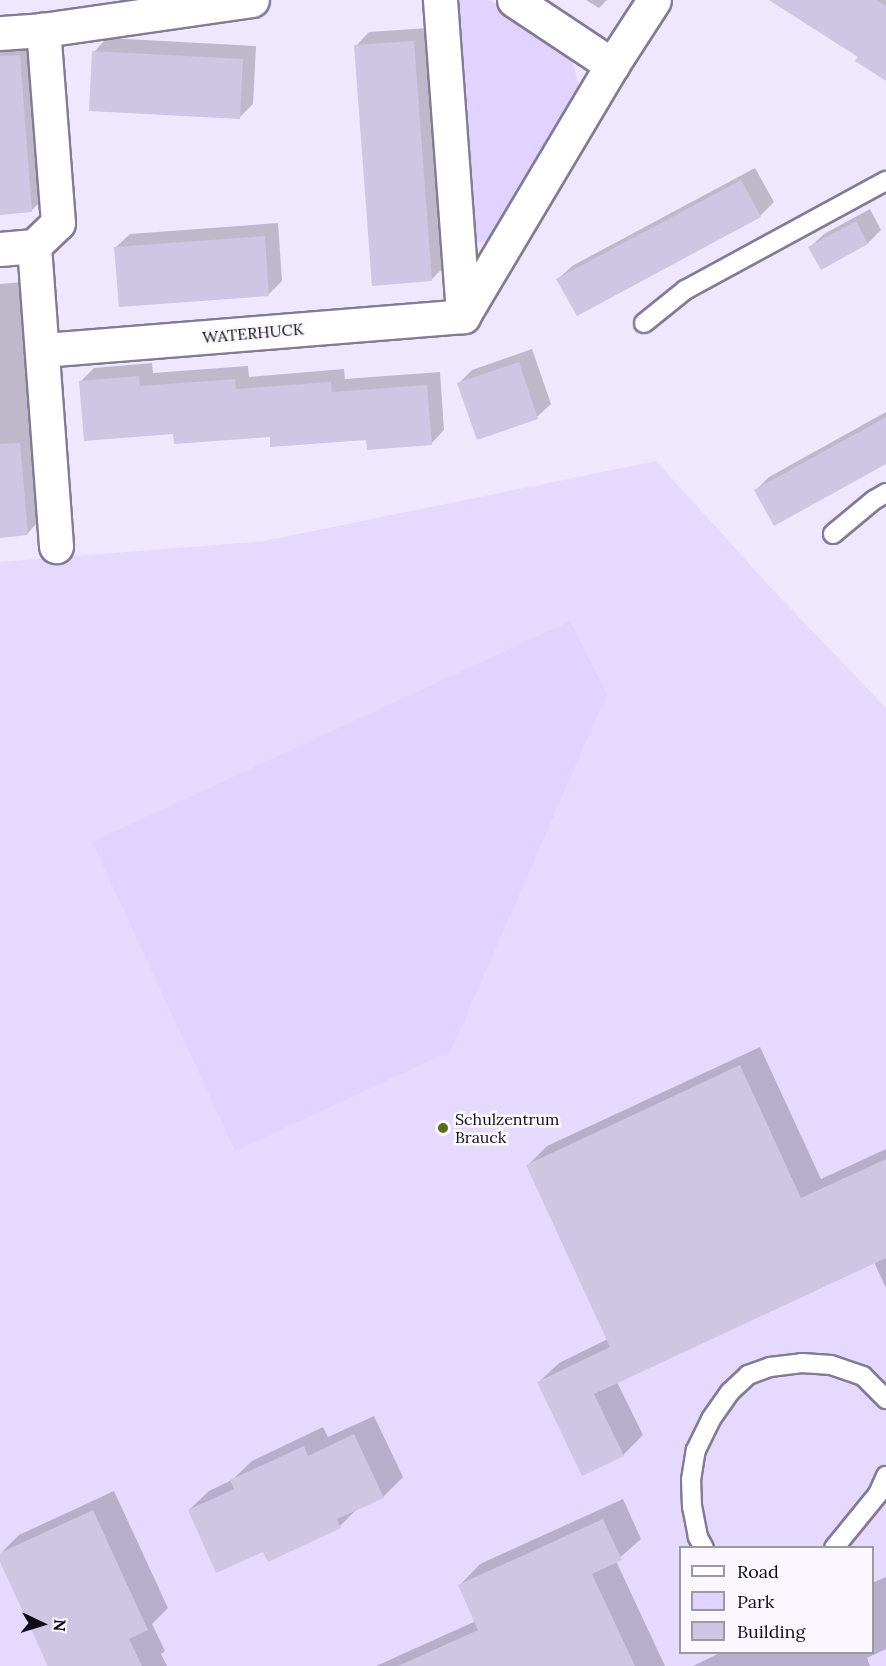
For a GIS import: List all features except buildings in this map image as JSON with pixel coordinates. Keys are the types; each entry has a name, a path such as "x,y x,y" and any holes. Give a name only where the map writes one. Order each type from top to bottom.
{"street":[{"path":"0,33 43,30 252,0"},
{"path":"440,0 463,316"},
{"path":"514,0 612,64"},
{"path":"463,316 612,64 654,0"},
{"path":"0,249 34,246 58,223 43,30"},
{"path":"34,246 56,546"},
{"name":"WATERHUCK","path":"43,350 463,316"}],"lane":[{"path":"644,323 685,290 886,181"},
{"path":"833,534 874,500 886,494"},
{"path":"703,1546 698,1537 692,1507 691,1480 696,1450 711,1419 730,1392 748,1375 770,1366 831,1365 863,1376 886,1399"},
{"path":"836,1546 882,1495 886,1476"}],"shaded area":[{"name":"Schulzentrum Brauck","path":"656,461 774,591 886,708 886,1666 0,1666 0,562 264,541"}],"green space":[{"path":"454,0 490,0 571,53 579,87 486,242 473,243"},
{"path":"570,621 607,694 451,1051 235,1151 92,842"}],"place":[{"name":"Schulzentrum Brauck","path":"443,1128"}]}
